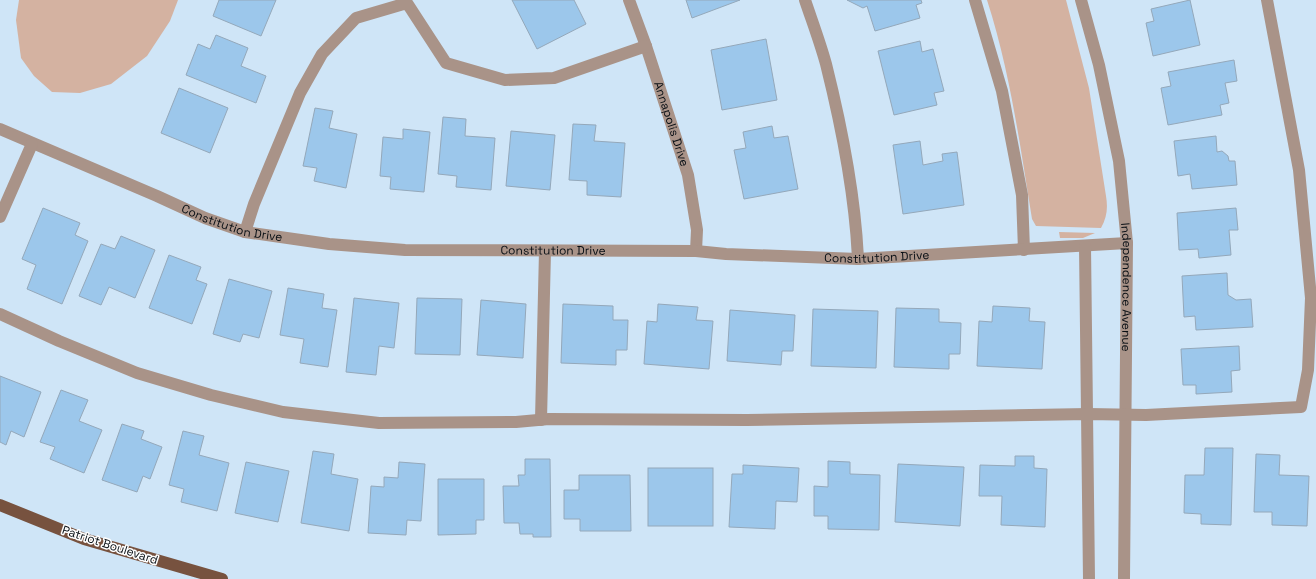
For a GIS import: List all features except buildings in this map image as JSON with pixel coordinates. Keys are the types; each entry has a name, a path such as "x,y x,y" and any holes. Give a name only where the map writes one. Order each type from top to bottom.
{"main road":[{"name":"Patriot Boulevard","path":"0,505 84,539 222,579"}],"street":[{"name":"Annapolis Drive","path":"629,0 646,46 688,175 697,230 696,251"},
{"path":"805,0 825,63 846,149 857,230 858,259"},
{"path":"975,0 1002,91 1022,195 1024,250"},
{"name":"Independence Avenue","path":"1081,0 1099,64 1119,161 1127,243 1124,579"},
{"path":"0,314 59,341 137,372 211,395 283,412 379,423 516,422 541,420 747,420 1088,414 1126,415 1301,408 1308,370 1310,290 1299,170 1267,0"},
{"path":"246,232 254,204 300,93 322,54 356,18 406,1 446,63 505,80 554,78 646,46"},
{"name":"Constitution Drive","path":"0,129 205,218 246,232 329,244 405,250 696,251 726,254 858,259 1127,243"},
{"path":"0,217 32,144"},
{"path":"1085,246 1089,579"},
{"path":"541,420 545,251"}],"shaded area":[{"path":"19,0 178,0 170,21 147,56 111,84 80,93 52,92 34,76 21,58 16,20"},
{"path":"987,0 1066,0 1089,88 1106,196 1107,205 1105,220 1101,228 1036,226 1032,219 1019,136 1008,81"},
{"path":"1059,232 1095,233 1083,238 1060,238"}]}
